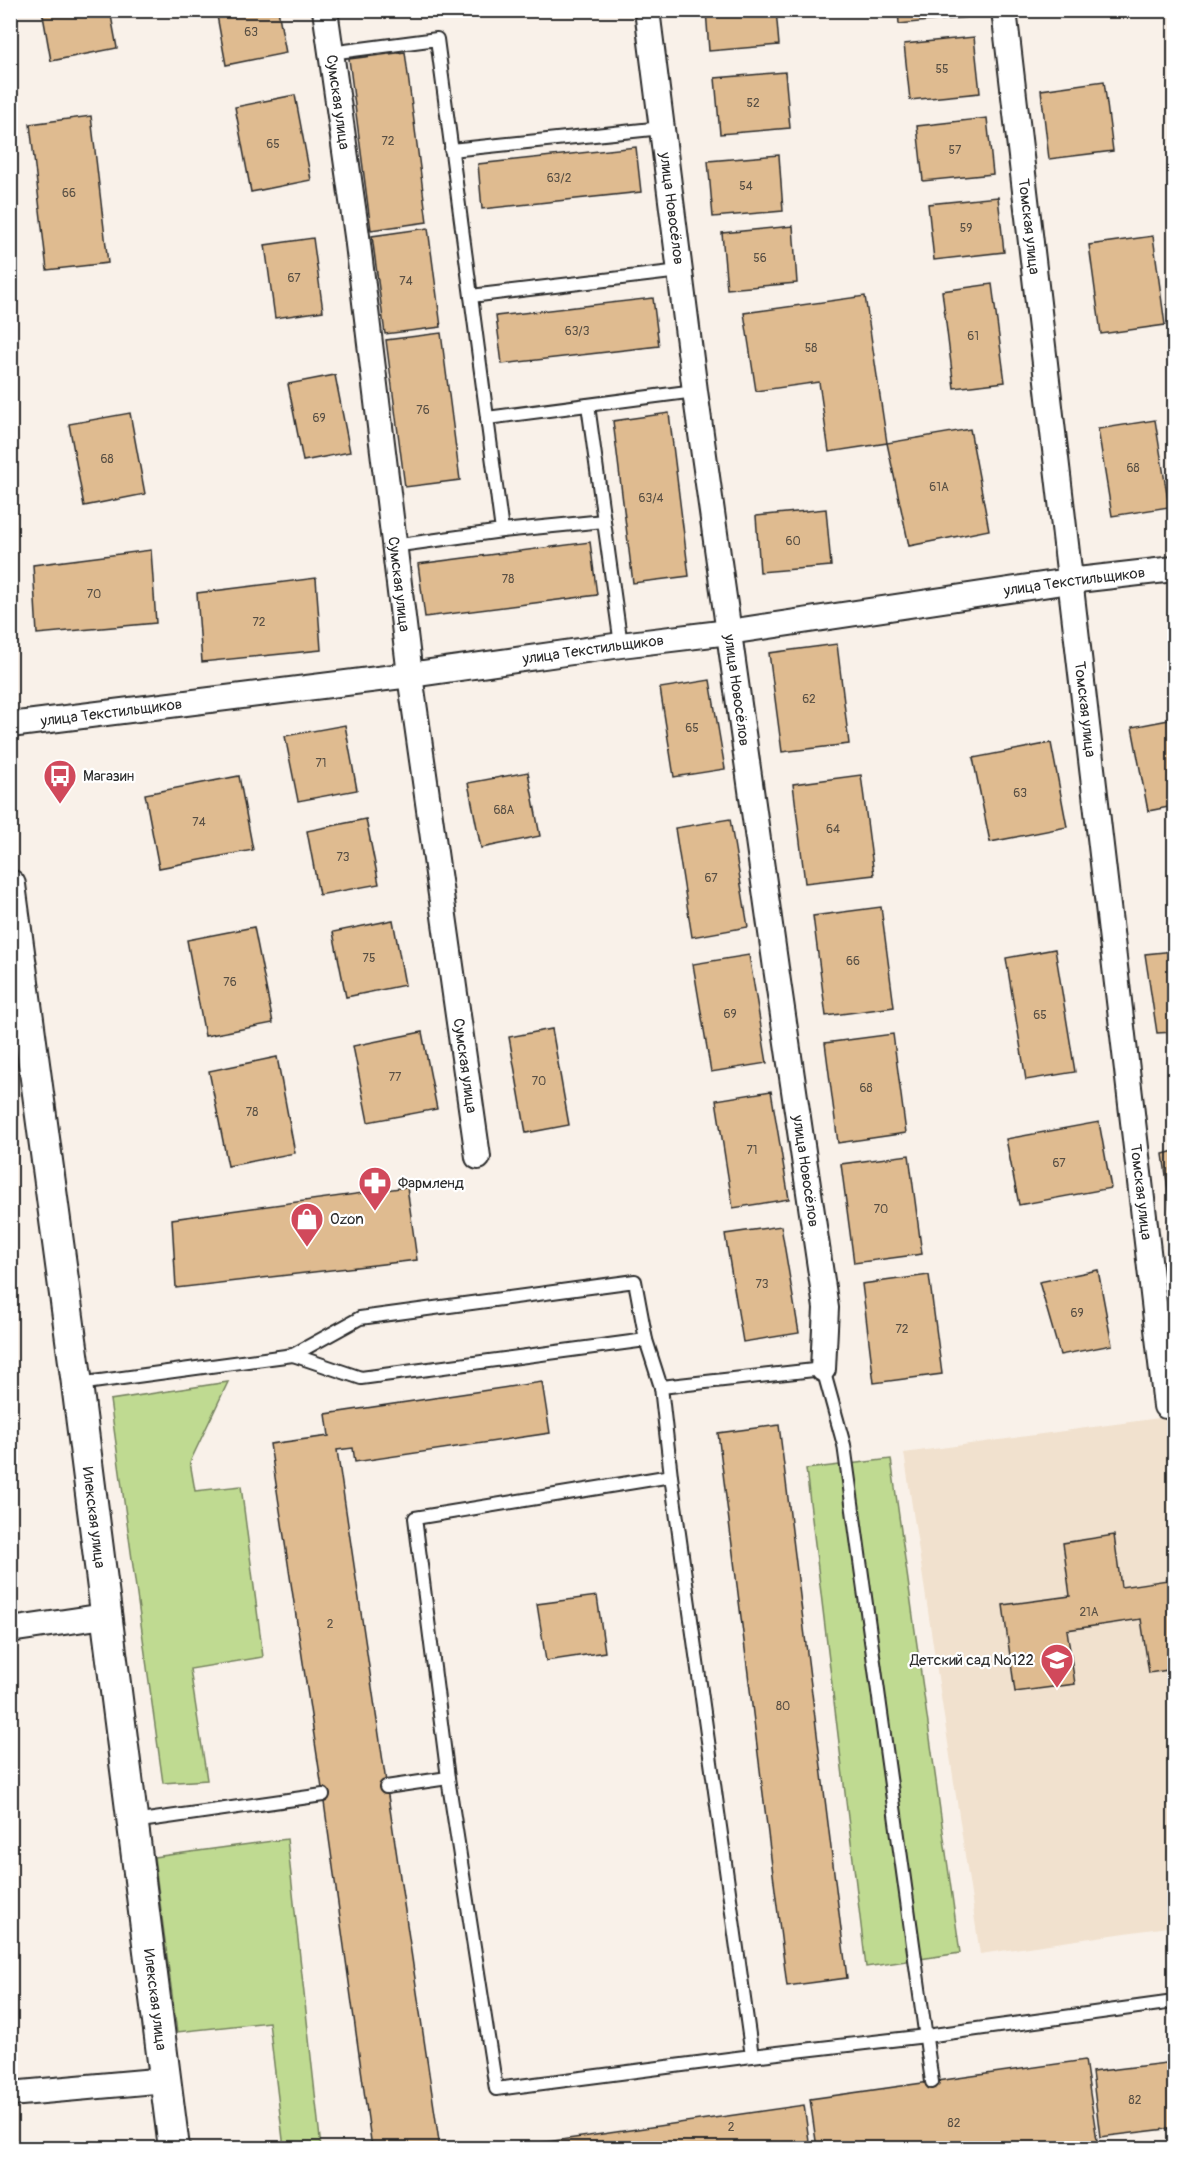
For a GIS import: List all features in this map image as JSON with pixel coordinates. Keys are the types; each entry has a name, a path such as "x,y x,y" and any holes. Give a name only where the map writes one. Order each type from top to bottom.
{"street":[{"name":"Сумская улица","path":"324,10 357,236 410,675 478,1157"},
{"name":"улица Новосёлов","path":"647,10 695,391 777,980 826,1308 823,1370"},
{"name":"Томская улица","path":"1004,10 1166,1406"},
{"name":"улица Текстильщиков","path":"10,725 410,675 729,632 1069,580 1174,569"},
{"name":"Илекская улица","path":"10,885 77,1384 174,2148"},
{"path":"10,1630 105,1616"},
{"path":"10,2094 166,2080"}],"lane":[{"path":"330,53 436,39 502,531"},
{"path":"451,150 662,128"},
{"path":"471,296 680,271"},
{"path":"487,418 695,391"},
{"path":"588,405 621,645"},
{"path":"393,546 502,531 604,521"},
{"path":"77,1384 293,1355 360,1318 635,1281 646,1340 661,1388 671,1476 752,2056"},
{"path":"293,1355 362,1378 646,1340"},
{"path":"661,1388 823,1370 844,1445 932,2082"},
{"path":"671,1476 415,1518 448,1778 496,2089 926,2036 1174,2002"},
{"path":"386,1787 448,1778"},
{"path":"133,1822 323,1795"}],"shaded area":[{"name":"Детский сад №122","path":"1174,1416 1174,1926 980,1954 904,1453"}],"green space":[{"path":"228,1382 190,1462 195,1491 241,1486 263,1657 190,1669 207,1780 163,1783 110,1400"},
{"path":"891,1459 960,1953 866,1967 806,1469"},
{"path":"287,1839 321,2148 284,2148 269,2022 177,2032 154,1857"}],"building":[{"path":"42,10 110,10 117,48 51,61"},
{"path":"216,10 278,10 286,53 226,65"},
{"path":"706,10 776,10 779,45 709,51"},
{"path":"898,10 968,10 969,17 899,24"},
{"path":"974,37 980,93 910,100 904,44"},
{"path":"405,52 427,222 371,230 349,59"},
{"path":"785,72 790,128 720,134 715,78"},
{"path":"1104,81 1113,151 1049,159 1041,90"},
{"path":"295,95 311,180 251,192 235,107"},
{"path":"91,116 108,263 47,270 30,124"},
{"path":"987,118 993,174 923,181 917,126"},
{"path":"636,147 641,192 482,209 478,164"},
{"path":"779,155 783,211 713,217 708,161"},
{"path":"998,197 1004,252 934,260 928,204"},
{"path":"793,226 797,283 727,289 722,233"},
{"path":"428,228 441,327 385,334 372,236"},
{"path":"1153,236 1165,325 1101,334 1089,245"},
{"path":"313,238 323,311 275,318 265,245"},
{"path":"992,284 1005,382 954,388 942,291"},
{"path":"865,296 887,443 829,452 819,382 756,391 744,313"},
{"path":"653,298 659,346 502,364 496,316"},
{"path":"441,333 460,480 405,487 386,340"},
{"path":"335,375 350,452 303,461 288,384"},
{"path":"130,413 145,494 84,506 69,424"},
{"path":"669,413 689,576 633,583 613,421"},
{"path":"1155,420 1169,507 1112,516 1098,429"},
{"path":"970,429 989,530 909,546 887,443"},
{"path":"826,509 831,566 760,572 756,516"},
{"path":"590,542 597,595 425,617 418,564"},
{"path":"151,550 156,623 37,634 33,565"},
{"path":"316,578 321,650 202,662 197,593"},
{"path":"837,644 849,744 782,752 769,653"},
{"path":"710,680 725,769 674,777 660,688"},
{"path":"1174,719 1174,806 1148,811 1132,727"},
{"path":"345,725 357,790 298,801 285,736"},
{"path":"1051,743 1067,827 990,842 973,758"},
{"path":"528,772 540,836 481,848 468,783"},
{"path":"861,775 874,875 805,883 793,784"},
{"path":"239,776 253,850 159,868 145,794"},
{"path":"366,819 379,884 319,895 307,831"},
{"path":"730,819 748,927 692,937 675,828"},
{"path":"881,907 894,1007 826,1016 813,916"},
{"path":"393,920 405,985 346,997 333,932"},
{"path":"254,927 273,1023 205,1036 187,940"},
{"path":"1055,949 1075,1072 1026,1080 1006,958"},
{"path":"1174,951 1174,1032 1157,1033 1145,954"},
{"path":"749,955 767,1063 711,1072 693,964"},
{"path":"552,1029 569,1125 526,1133 509,1037"},
{"path":"422,1032 437,1109 368,1122 353,1046"},
{"path":"893,1034 906,1133 838,1143 825,1043"},
{"path":"277,1057 295,1153 228,1166 209,1071"},
{"path":"771,1091 789,1199 733,1208 716,1100"},
{"path":"1099,1122 1111,1188 1019,1205 1006,1139"},
{"path":"1174,1151 1174,1233 1163,1154"},
{"path":"909,1155 922,1254 854,1263 841,1164"},
{"path":"407,1187 417,1260 176,1288 172,1219"},
{"path":"781,1226 799,1333 743,1342 725,1234"},
{"path":"1098,1270 1112,1345 1060,1355 1039,1282"},
{"path":"929,1275 942,1374 874,1383 862,1284"},
{"path":"542,1382 550,1433 355,1462 353,1448 337,1450 440,2148 372,2148 323,1795 270,1444 329,1436 326,1414"},
{"path":"779,1425 847,1978 787,1986 718,1433"},
{"path":"1114,1535 1121,1587 1174,1579 1174,1669 1149,1673 1141,1619 1067,1630 1075,1684 1015,1692 1003,1605 1070,1596 1063,1543"},
{"path":"597,1596 605,1652 546,1661 537,1604"},
{"path":"1085,2060 1098,2147 817,2148 810,2099"},
{"path":"1174,2062 1174,2128 1100,2137 1092,2072"},
{"path":"804,2105 810,2148 505,2148"}],"place":[{"name":"Магазин","path":"60,805"},
{"name":"Фармленд","path":"375,1212"},
{"name":"Ozon","path":"307,1248"},
{"name":"Детский сад №122","path":"1057,1689"}]}
